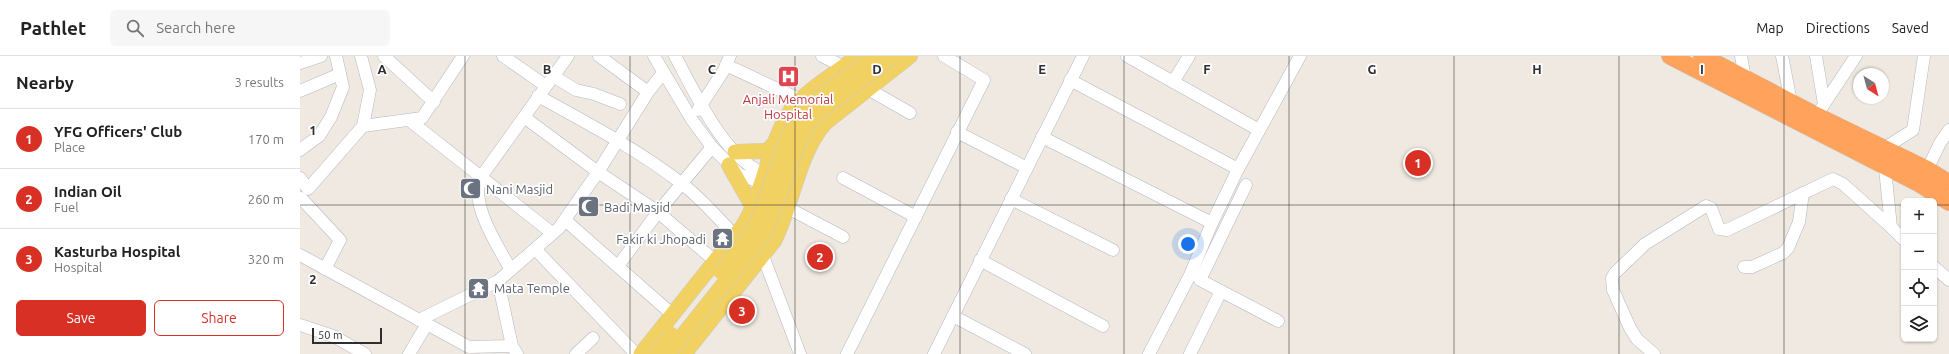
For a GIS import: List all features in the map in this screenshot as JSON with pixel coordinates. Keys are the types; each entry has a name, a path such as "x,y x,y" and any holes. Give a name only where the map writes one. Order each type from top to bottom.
{"highway":[{"path":"1670,56 1742,85 1791,102 1820,110 1883,149 1924,177 1949,202"},
{"path":"1703,56 1742,85 1884,166 1949,183"}],"main road":[{"path":"641,354 736,236 754,209 782,126 792,109 801,100 858,56"},
{"path":"655,354 755,228 789,135 796,122 812,104 875,56"},
{"path":"668,354 766,231 800,139 810,121 819,112 893,56"},
{"path":"684,354 763,256 777,235 816,133 826,123 910,56"},
{"path":"754,209 732,159 767,150 777,141"}],"street":[{"path":"300,63 321,56"},
{"path":"300,150 319,136 331,117 343,87 336,56"},
{"path":"303,195 363,126 370,90 361,56"},
{"path":"384,56 434,102"},
{"path":"503,56 550,81 576,90 594,94 620,104"},
{"path":"511,270 486,226 478,186 481,178 538,96 568,56"},
{"path":"600,56 648,92"},
{"path":"654,56 692,120 712,147 732,159"},
{"path":"675,56 739,174 764,179 792,195 844,237"},
{"path":"822,56 844,67"},
{"path":"847,354 984,80 944,56"},
{"path":"934,354 1083,56"},
{"path":"1127,56 1259,130"},
{"path":"1173,82 1189,56"},
{"path":"1149,354 1190,274 1238,169 1300,56"},
{"path":"1741,56 1742,85"},
{"path":"1782,56 1791,102"},
{"path":"1816,56 1820,110"},
{"path":"1820,110 1856,56"},
{"path":"1891,228 1883,149 1912,130 1924,56"},
{"path":"363,126 422,118 434,102 461,57"},
{"path":"692,120 728,60 801,100"},
{"path":"409,354 423,322 498,281 535,249 565,220 619,141 648,92 663,73"},
{"path":"300,91 340,74"},
{"path":"1070,80 1238,169"},
{"path":"868,89 910,113"},
{"path":"538,96 619,141 682,183 736,236"},
{"path":"524,117 598,172 658,212 715,261"},
{"path":"408,120 552,233"},
{"path":"1924,177 1949,130"},
{"path":"957,132 1027,168"},
{"path":"1042,137 1212,223"},
{"path":"618,266 658,212 712,147"},
{"path":"300,178 303,195 340,240 325,269"},
{"path":"843,178 916,217"},
{"path":"1654,354 1637,339 1630,328 1614,290 1612,278 1615,273 1645,244 1706,206 1711,208 1717,226 1722,230 1727,230 1828,180 1838,180 1901,237"},
{"path":"1246,185 1200,280 1278,321"},
{"path":"1744,267 1752,267 1783,252 1788,248 1799,222 1803,193"},
{"path":"1011,199 1113,250"},
{"path":"565,220 673,314"},
{"path":"535,249 636,354"},
{"path":"300,255 469,348 515,350 498,281"},
{"path":"763,256 800,354"},
{"path":"980,260 1103,326"},
{"path":"1937,269 1949,280"},
{"path":"1190,354 1221,291"},
{"path":"953,316 1025,354"},
{"path":"300,325 333,336 365,354"},
{"path":"576,354 593,338"},
{"path":"466,345 479,354"}],"place":[{"name":"Anjali Memorial Hospital","path":"788,77"},
{"name":"YFG Officers' Club","path":"1418,163"},
{"name":"Nani Masjid","path":"470,189"},
{"name":"Badi Masjid","path":"588,207"},
{"name":"Fakir ki Jhopadi","path":"722,239"},
{"name":"Indian Oil","path":"820,257"},
{"name":"Mata Temple","path":"479,288"},
{"name":"Kasturba Hospital","path":"742,311"}]}
